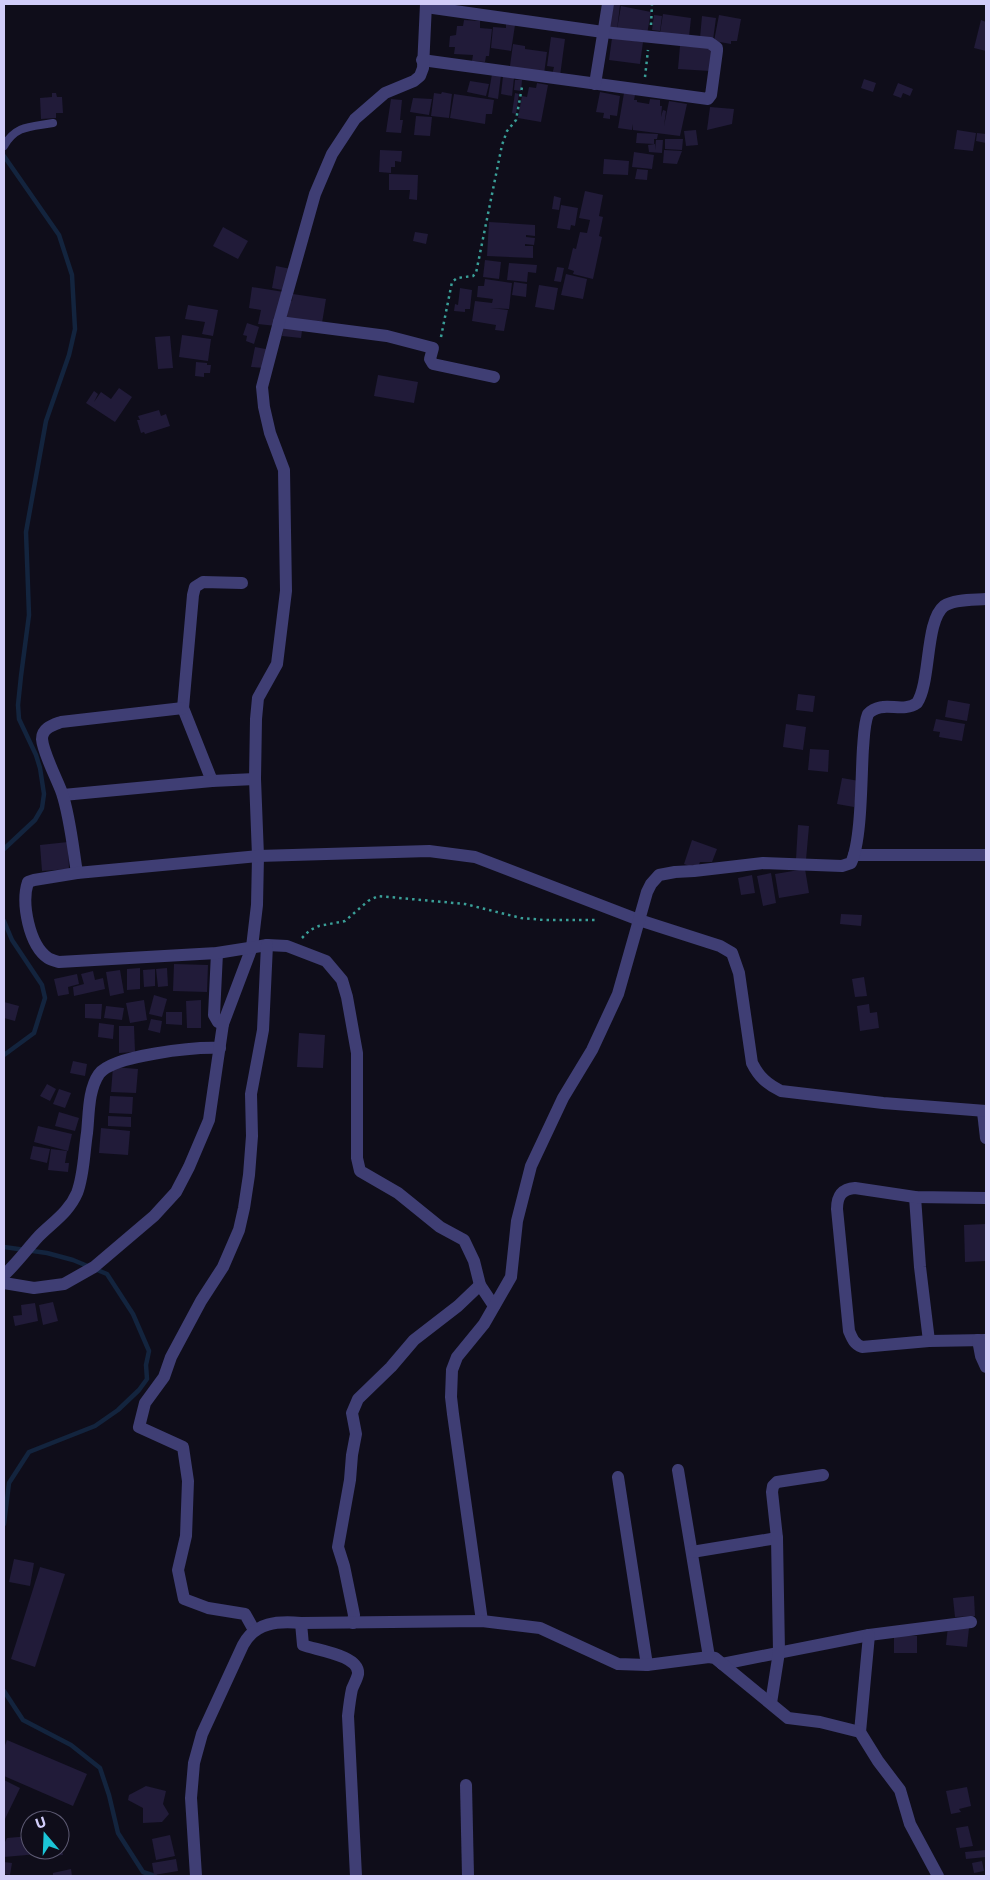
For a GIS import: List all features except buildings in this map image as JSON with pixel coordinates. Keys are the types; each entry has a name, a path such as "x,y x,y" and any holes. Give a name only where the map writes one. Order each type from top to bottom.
{"street":[{"path":"594,84 608,4"},
{"path":"4,1283 34,1288 64,1284 89,1270 154,1216 176,1192 209,1120 223,1024 252,948 257,906 256,719 258,698 277,664 286,591 284,470 270,433 262,386 278,322 315,194 332,154 355,119 385,93 414,81 420,76 426,5 603,32 714,45 717,48 710,98 703,99 422,60"},
{"path":"278,322 387,336 433,348 430,358 433,364 494,377"},
{"path":"212,781 183,708 193,595 195,587 203,582 242,583"},
{"path":"482,1622 453,1414 452,1370 457,1357 484,1324 511,1277 518,1221 531,1166 563,1098 592,1050 618,994 647,892 659,875 675,872 763,863 842,866 851,863 858,826 863,741 868,714 880,706 908,707 916,703 922,691 930,640 939,612 944,606 952,603 986,599"},
{"path":"77,873 63,795 42,738 46,728 61,722 183,708"},
{"path":"63,795 212,781 256,779"},
{"path":"494,1306 480,1285 474,1261 464,1240 440,1228 398,1193 360,1171 356,1158 358,1053 342,980 331,965 318,957 287,946 267,945 217,953 59,962 49,959 33,939 28,921 26,890 28,882 77,873 258,856 429,851 475,857 639,920 720,946 732,953 739,973 752,1063 767,1084 781,1091 795,1094 984,1112 986,1138"},
{"path":"854,855 986,855"},
{"path":"254,1630 245,1614 208,1608 184,1599 178,1570 186,1536 188,1480 183,1447 139,1427 145,1403 164,1377 171,1357 201,1301 223,1267 238,1230 244,1208 252,1136 251,1094 262,1030 267,945"},
{"path":"217,953 214,1015 218,1022 223,1024"},
{"path":"4,1275 20,1260 40,1235 70,1206 77,1193 82,1174 91,1094 100,1073 115,1064 133,1057 220,1048"},
{"path":"986,1198 915,1197 855,1188 841,1193 837,1199 849,1331 854,1342 862,1347 929,1341 982,1340 981,1356 986,1367"},
{"path":"915,1197 920,1267 929,1341"},
{"path":"353,1622 354,1615 338,1547 356,1434 352,1413 358,1399 391,1367 414,1340 458,1306 480,1285"},
{"path":"678,1470 709,1657"},
{"path":"771,1703 779,1652 777,1538 773,1486 778,1482 823,1475"},
{"path":"618,1477 647,1664"},
{"path":"692,1552 777,1538"},
{"path":"196,1876 191,1798 194,1763 202,1734 247,1636 266,1624 283,1622 482,1622 540,1628 618,1664 647,1664 709,1657 715,1658 788,1718 820,1722 860,1732"},
{"path":"722,1664 869,1634 971,1622"},
{"path":"301,1623 303,1645 338,1654 352,1663 357,1670 348,1716 356,1876"},
{"path":"869,1634 860,1732 878,1761 900,1790 910,1824 938,1876"},
{"path":"466,1785 468,1876"}],"lane":[{"path":"4,146 10,136 16,131 53,123"}],"path":[{"path":"433,348 440,341 452,282 457,278 473,276 476,273 502,145 508,131 516,120 524,74"},
{"path":"292,948 310,930 319,926 345,921 368,901 378,896 465,904 521,918 604,920"}],"waterway":[{"path":"4,156 59,235 72,275 75,329 69,355 46,421 26,532 29,615 18,705 19,719 40,768 44,794 42,808 35,820 4,849"},
{"path":"4,921 12,940 42,985 45,998 34,1033 4,1055"},
{"path":"4,1247 47,1253 73,1260 107,1274 133,1314 149,1351 146,1365 147,1379 139,1390 118,1410 95,1426 29,1452 9,1483 4,1524"},
{"path":"4,1691 23,1720 71,1745 100,1768 118,1833 143,1872 155,1876"}]}
